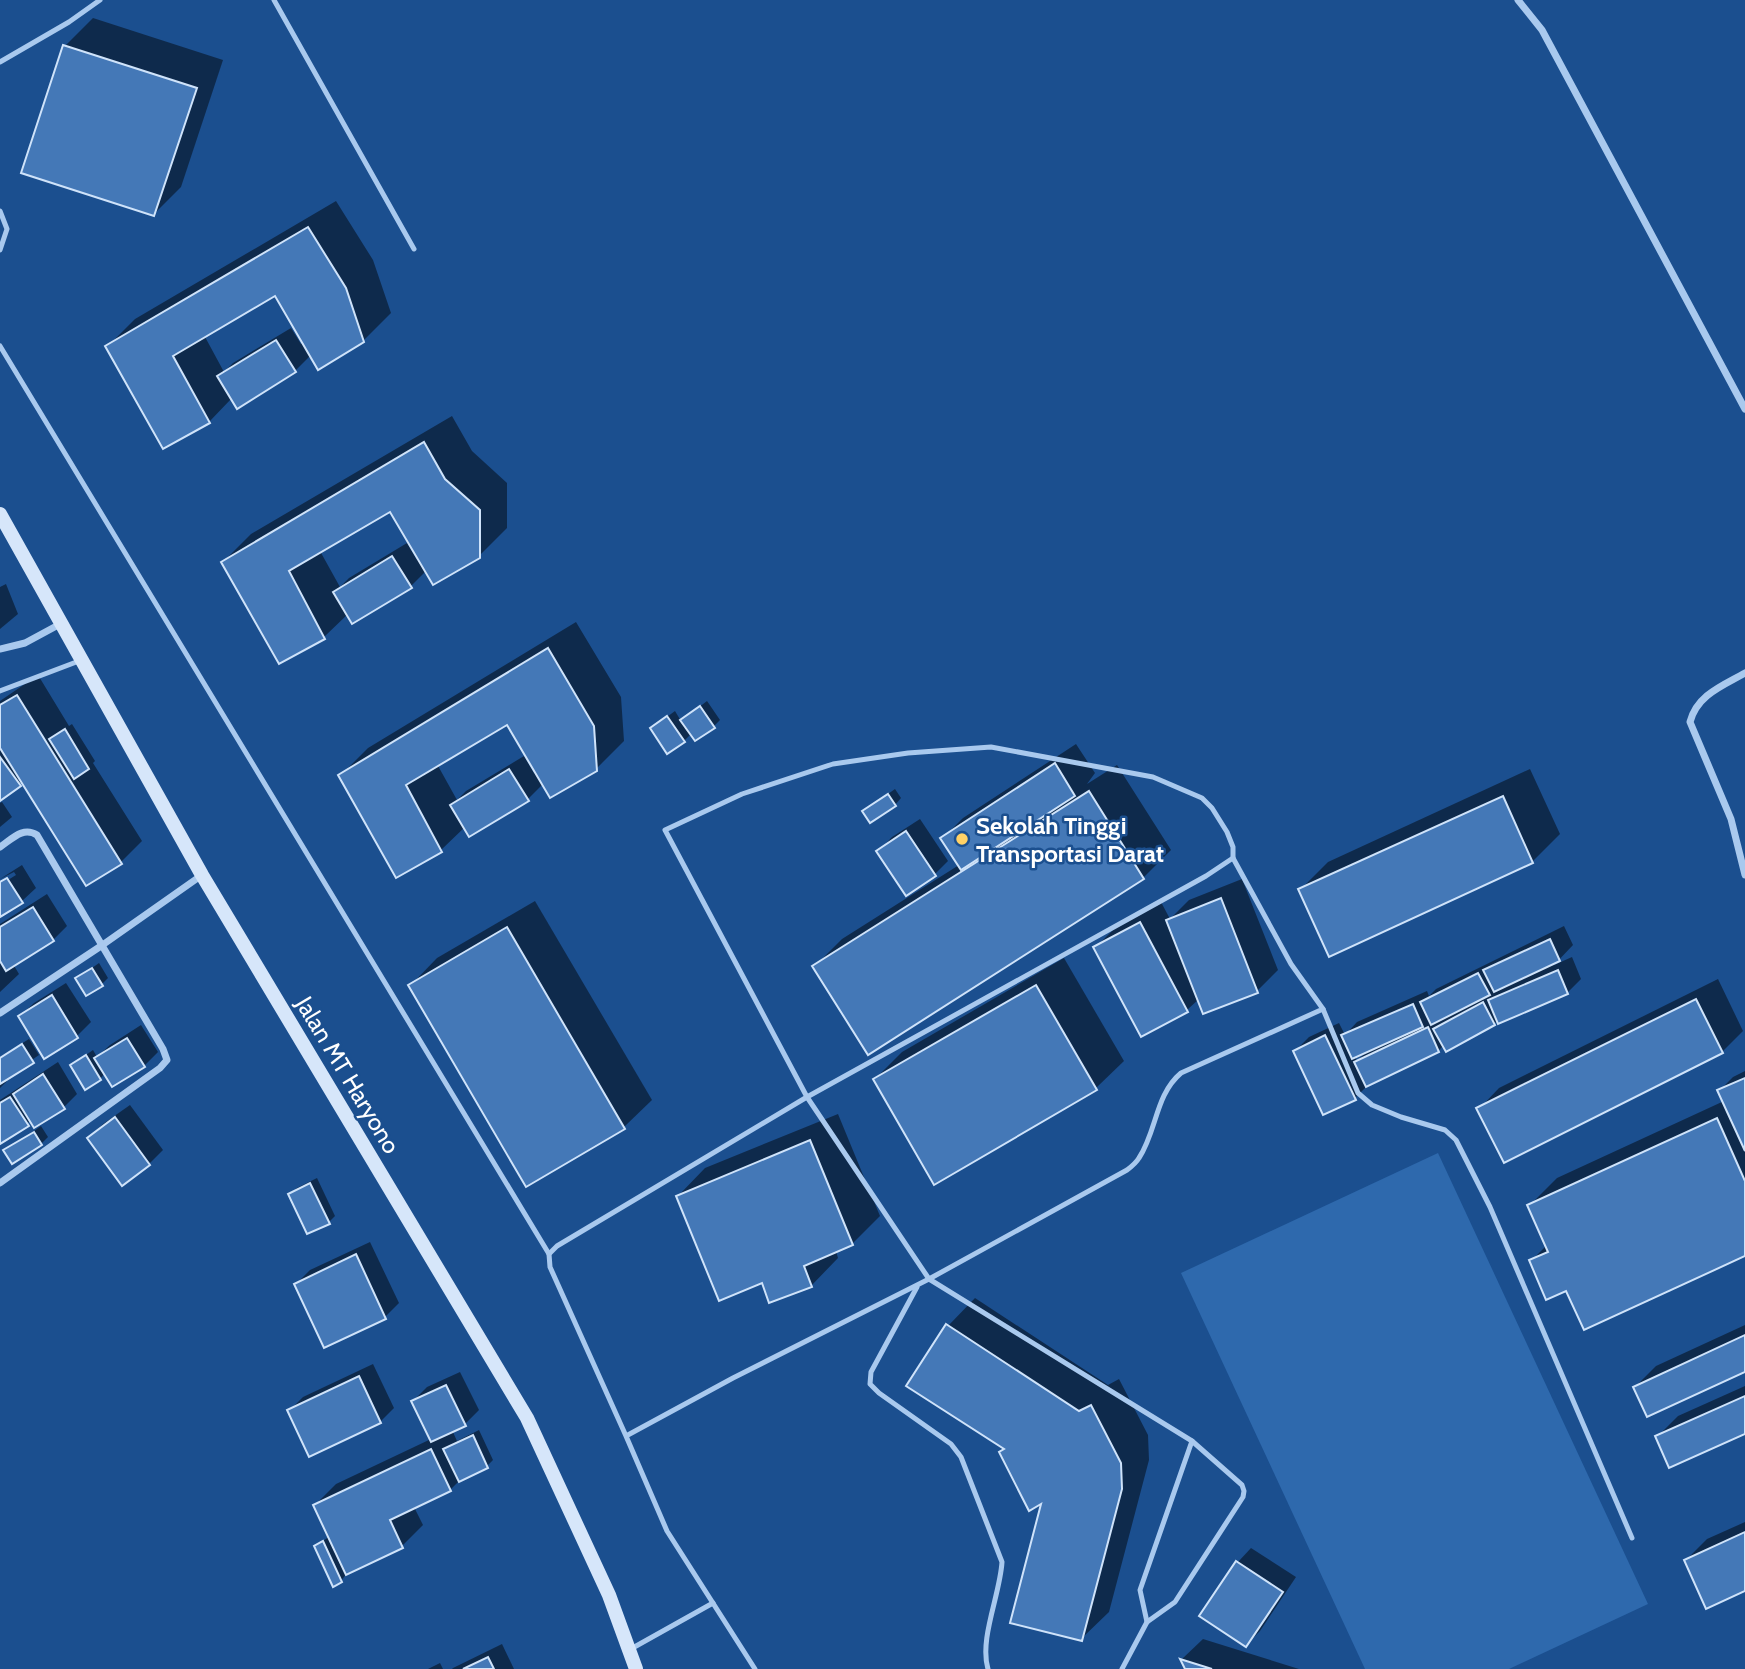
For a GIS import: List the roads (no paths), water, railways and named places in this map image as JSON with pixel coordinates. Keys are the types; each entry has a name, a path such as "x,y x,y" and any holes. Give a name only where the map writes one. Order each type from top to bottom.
{"main road":[{"name":"Jalan MT Haryono","path":"0,514 202,875 527,1418 609,1595 636,1669"}],"street":[{"path":"1518,0 1542,30 1745,409"},
{"path":"0,649 25,643 62,623"},
{"path":"1745,673 1708,694 1698,703 1690,722 1731,819 1745,875"},
{"path":"0,847 24,831 37,835 167,1060 160,1068 0,1183"},
{"path":"0,1013 202,875"}],"lane":[{"path":"0,62 69,22 100,0"},
{"path":"275,0 415,249"},
{"path":"0,211 6,229 0,250"},
{"path":"0,346 549,1254 550,1267 667,1531 755,1669"},
{"path":"0,691 80,660"},
{"path":"1122,1669 1147,1622 1175,1602 1244,1491 1242,1485 1192,1441 929,1279 807,1097 665,830 742,794 833,764 908,753 991,747 1153,777 1202,798 1212,808 1227,832 1233,847 1233,859 1291,964 1323,1009 1358,1093 1372,1105 1445,1130 1456,1140 1490,1207 1632,1538"},
{"path":"549,1254 557,1246 807,1097 1233,859"},
{"path":"626,1436 733,1378 918,1285 1127,1170 1139,1159 1165,1091 1172,1080 1181,1073 1323,1009"},
{"path":"918,1285 871,1372 870,1384 951,1444 961,1457 1002,1562 1001,1580 984,1655 988,1669"},
{"path":"1147,1622 1140,1590 1192,1441"},
{"path":"629,1650 713,1604"}],"place":[{"name":"Sekolah Tinggi Transportasi Darat","path":"962,839"}]}
